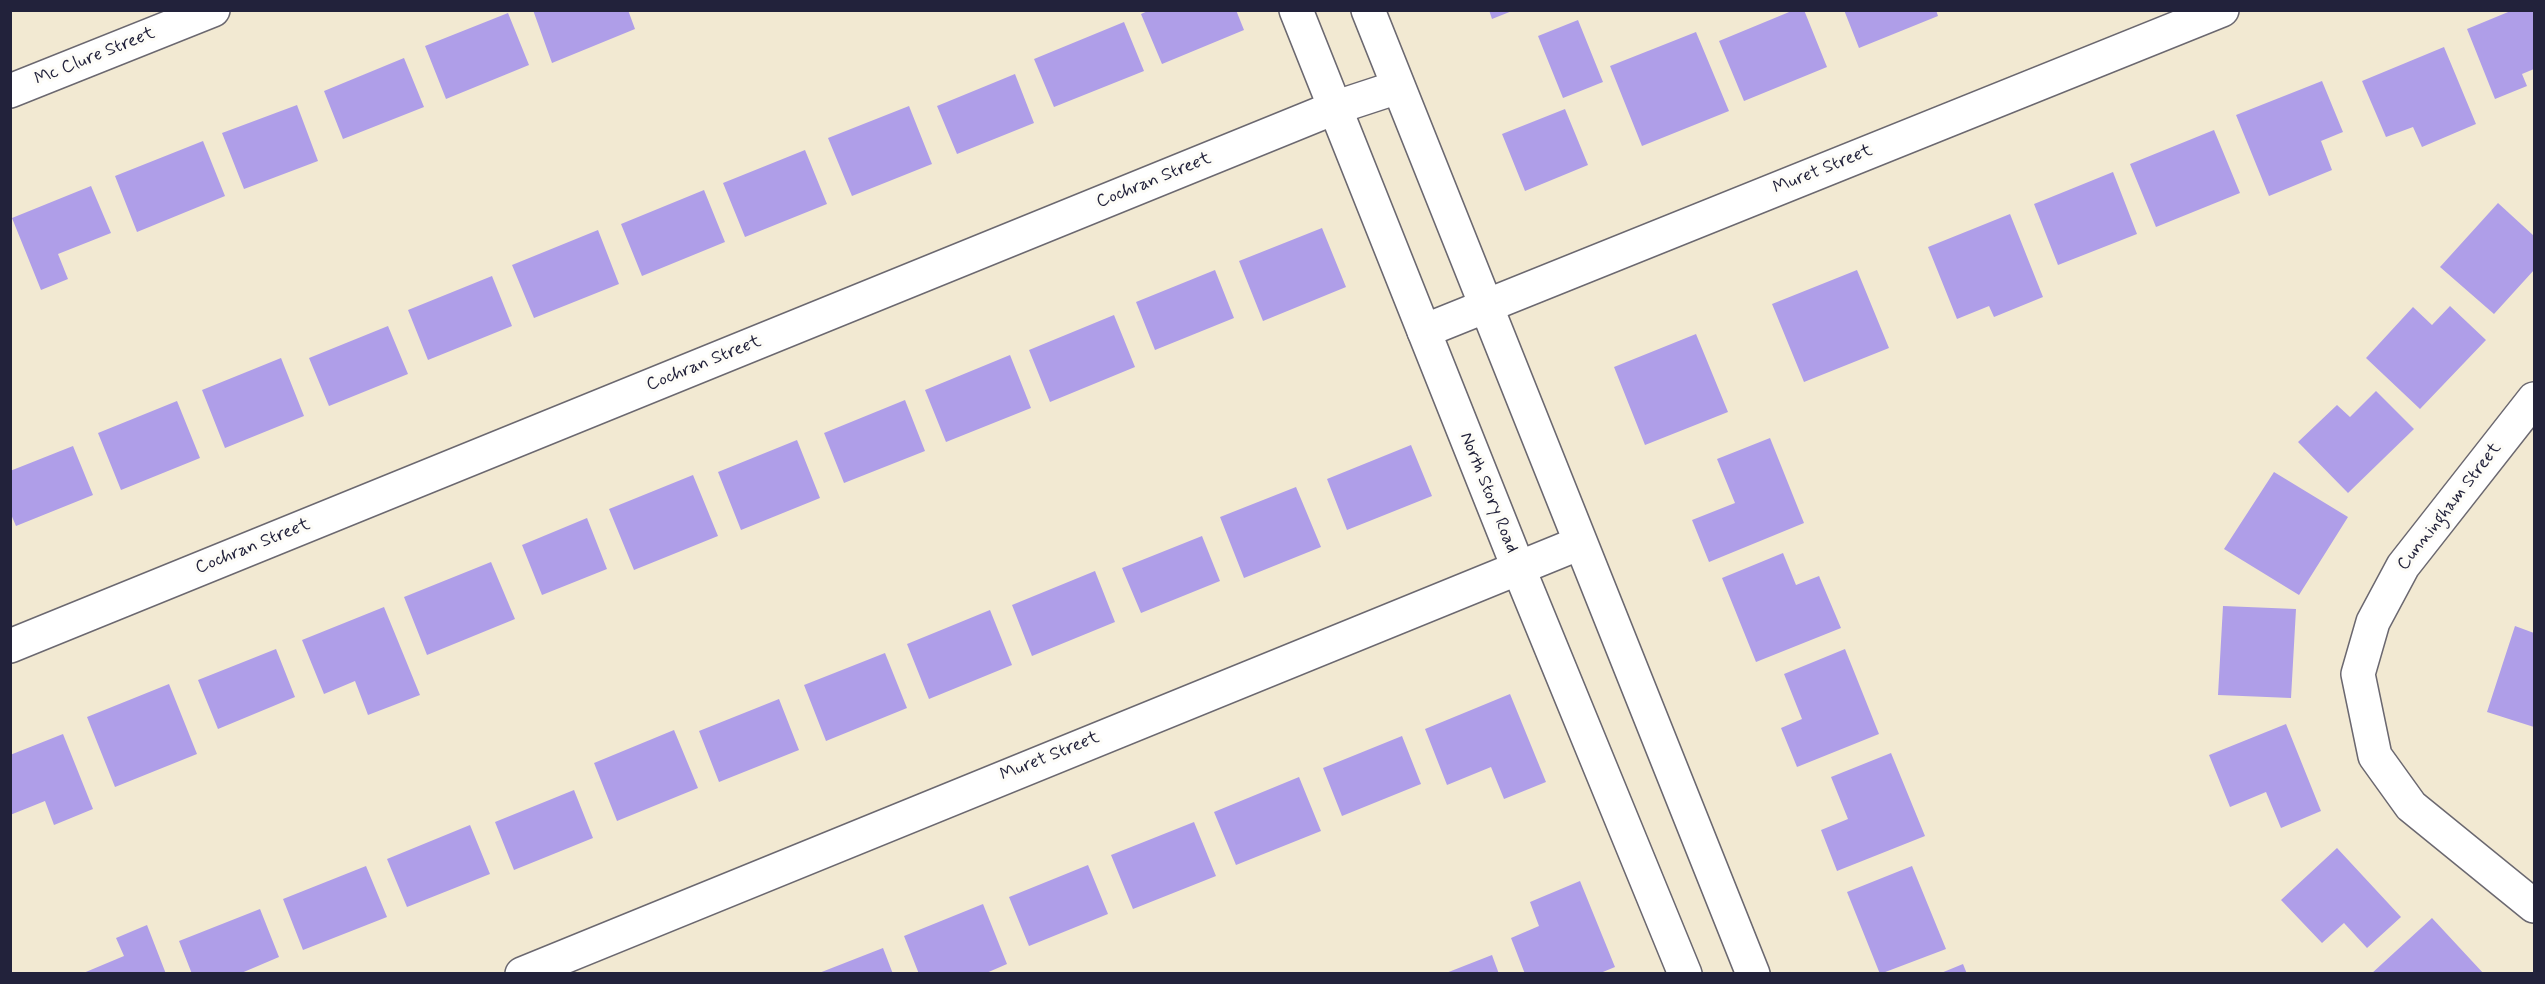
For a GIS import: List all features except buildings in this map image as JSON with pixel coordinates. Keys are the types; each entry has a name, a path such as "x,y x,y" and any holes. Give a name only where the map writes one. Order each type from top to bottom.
{"street":[{"name":"Mc Clure Street","path":"10,91 213,10"},
{"name":"North Story Road","path":"1296,10 1518,567 1685,974"},
{"path":"1368,10 1753,974"},
{"name":"Muret Street","path":"1424,331 2222,10"},
{"name":"Cochran Street","path":"10,645 1334,108 1398,87"},
{"name":"Cunningham Street","path":"2535,399 2403,566 2373,622 2358,674 2375,756 2411,806 2535,906"},
{"name":"Muret Street","path":"522,974 1580,543"}]}
